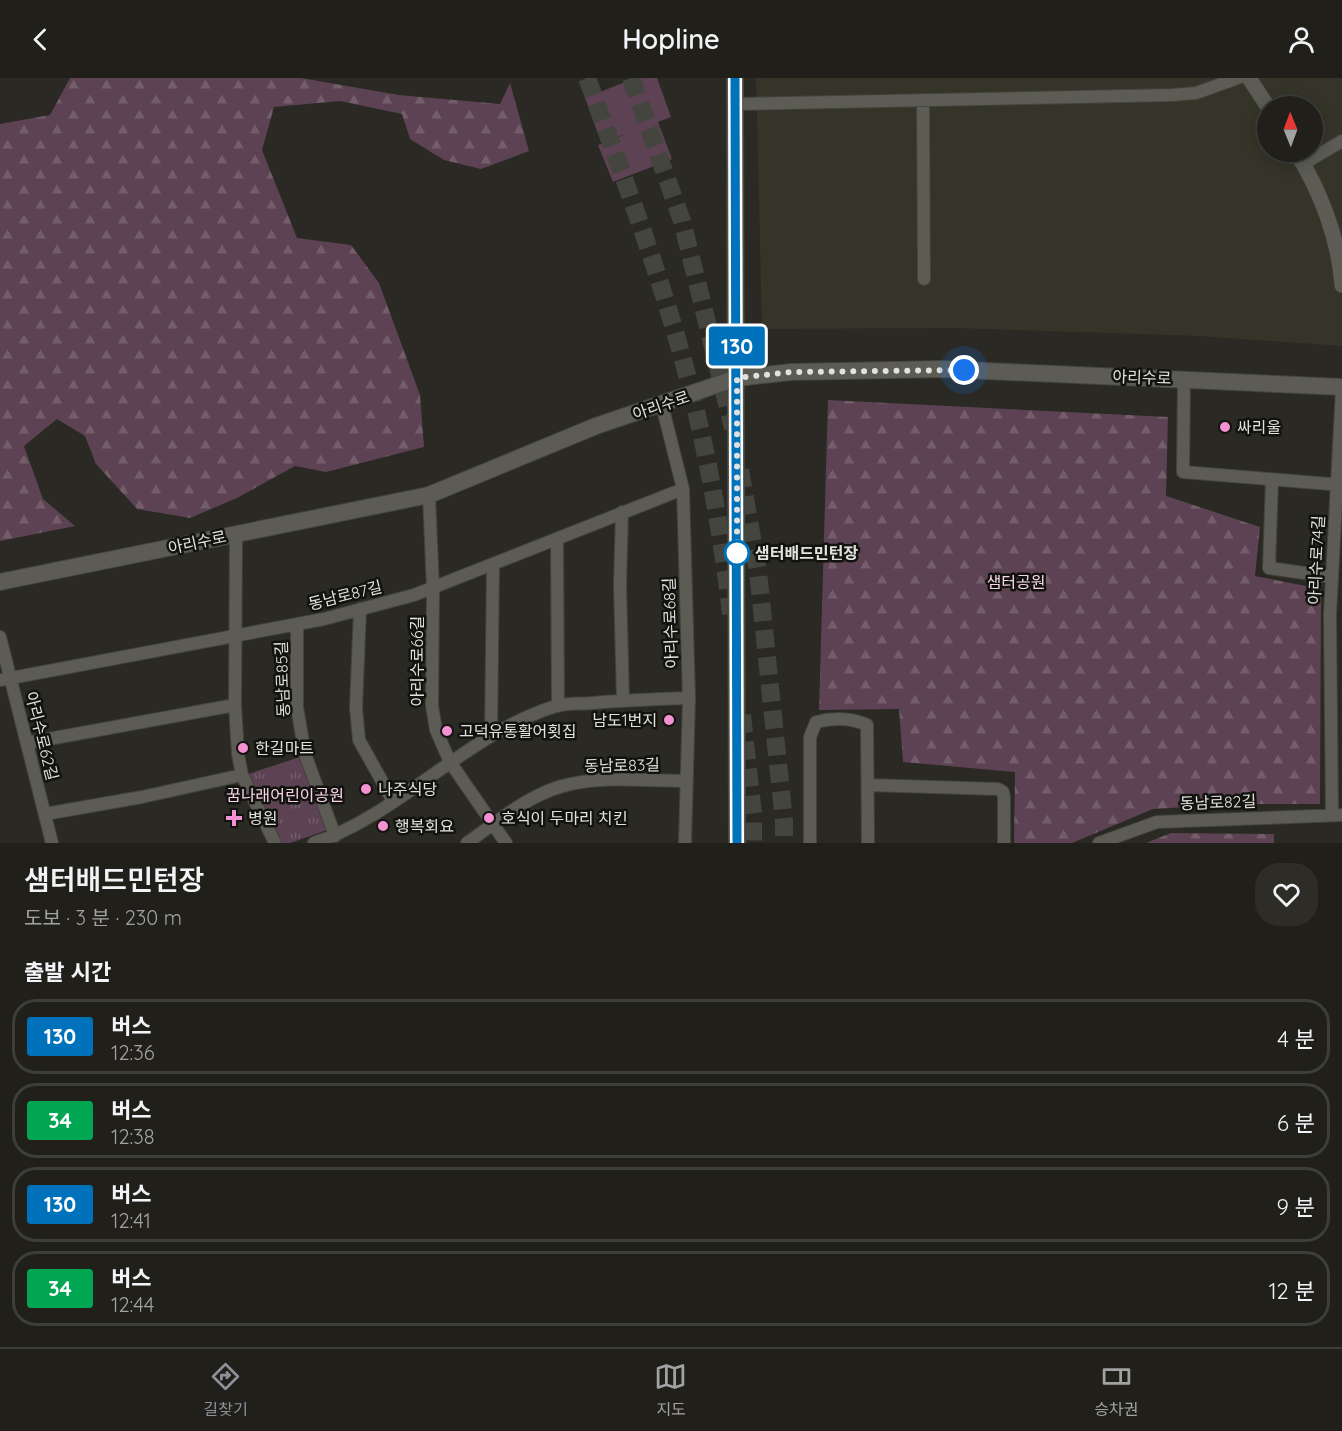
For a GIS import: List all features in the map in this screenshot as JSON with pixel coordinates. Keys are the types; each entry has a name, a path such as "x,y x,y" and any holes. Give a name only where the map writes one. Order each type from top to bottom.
{"main road":[{"path":"735,78 737,104 737,843"},
{"name":"아리수로","path":"0,582 429,495 596,426 737,378 791,372 943,369 1342,388"}],"street":[{"path":"737,104 1172,95 1196,93 1238,78"},
{"path":"1249,78 1261,96"},
{"path":"923,100 924,279"},
{"path":"1323,149 1342,141"},
{"path":"1302,162 1324,208 1342,276"},
{"path":"1184,379 1183,472 1339,485"},
{"name":"아리수로74길","path":"1337,815 1332,577 1339,485 1342,388"},
{"name":"아리수로68길","path":"662,405 683,489 689,698 685,843"},
{"path":"1272,479 1269,568 1332,577"},
{"name":"동남로87길","path":"5,679 297,624 433,589 683,489"},
{"name":"아리수로66길","path":"429,495 433,589 432,706 436,730 450,762 506,843"},
{"path":"622,512 620,585 623,700"},
{"path":"236,534 235,705 238,754 242,774 275,843"},
{"path":"557,539 558,706"},
{"path":"491,736 493,564"},
{"path":"360,609 356,708 359,740 393,801"},
{"name":"동남로85길","path":"297,624 297,707 304,754 335,836"},
{"name":"아리수로62길","path":"0,637 5,679 27,743 52,843"},
{"path":"314,843 335,836 393,801 491,736 558,706 623,700 689,698"},
{"path":"27,743 235,705"},
{"path":"810,843 810,737 816,722 827,719 858,721 867,725 868,843"},
{"path":"45,814 142,797 242,774"},
{"name":"동남로83길","path":"467,843 527,802 569,784 600,781 686,781"},
{"path":"868,785 998,789 1003,792 1004,797 1004,843"},
{"name":"동남로82길","path":"1099,843 1157,822 1337,815"}],"shaded area":[{"path":"756,78 1342,78 1342,346 1198,336 954,328 762,329"}],"green space":[{"path":"70,78 301,78 399,95 500,104 510,83 529,151 481,169 444,160 410,139 402,114 340,101 274,107 262,150 297,238 351,245 379,283 420,395 424,447 326,472 295,466 237,498 190,518 137,509 96,464 85,436 57,419 24,446 43,499 75,526 0,541 0,124 50,115"},
{"path":"635,78 657,78 671,117 658,122 672,159 613,182 598,145 626,134 601,142 585,98"},
{"name":"샘터공원","path":"828,400 1168,417 1166,496 1260,527 1255,576 1321,589 1320,804 1238,804 1153,809 1072,843 1014,843 1015,772 903,762 899,709 819,710"},
{"name":"꿈나래어린이공원","path":"303,756 330,829 290,843 273,843 245,775"},
{"path":"1171,833 1274,834 1274,843 1146,843"}],"tunnel":[{"path":"587,78 644,236 682,357 710,478 731,614"},
{"path":"631,78 682,221 733,428"},
{"path":"740,470 758,572 784,821 784,843"},
{"path":"742,715 753,814 753,843"}],"bus line":[{"name":"130","path":"735,78 737,104 737,843"}],"place":[{"name":"싸리울","path":"1225,427"},
{"name":"샘터배드민턴장","path":"737,553"},
{"name":"남도1번지","path":"669,720"},
{"name":"고덕유통활어횟집","path":"447,731"},
{"name":"한길마트","path":"243,748"},
{"name":"나주식당","path":"366,789"},
{"name":"병원","path":"234,818"},
{"name":"호식이 두마리 치킨","path":"489,818"},
{"name":"행복회요","path":"383,826"}],"route":[{"path":"737,553 737,378 791,372 964,370"}]}
